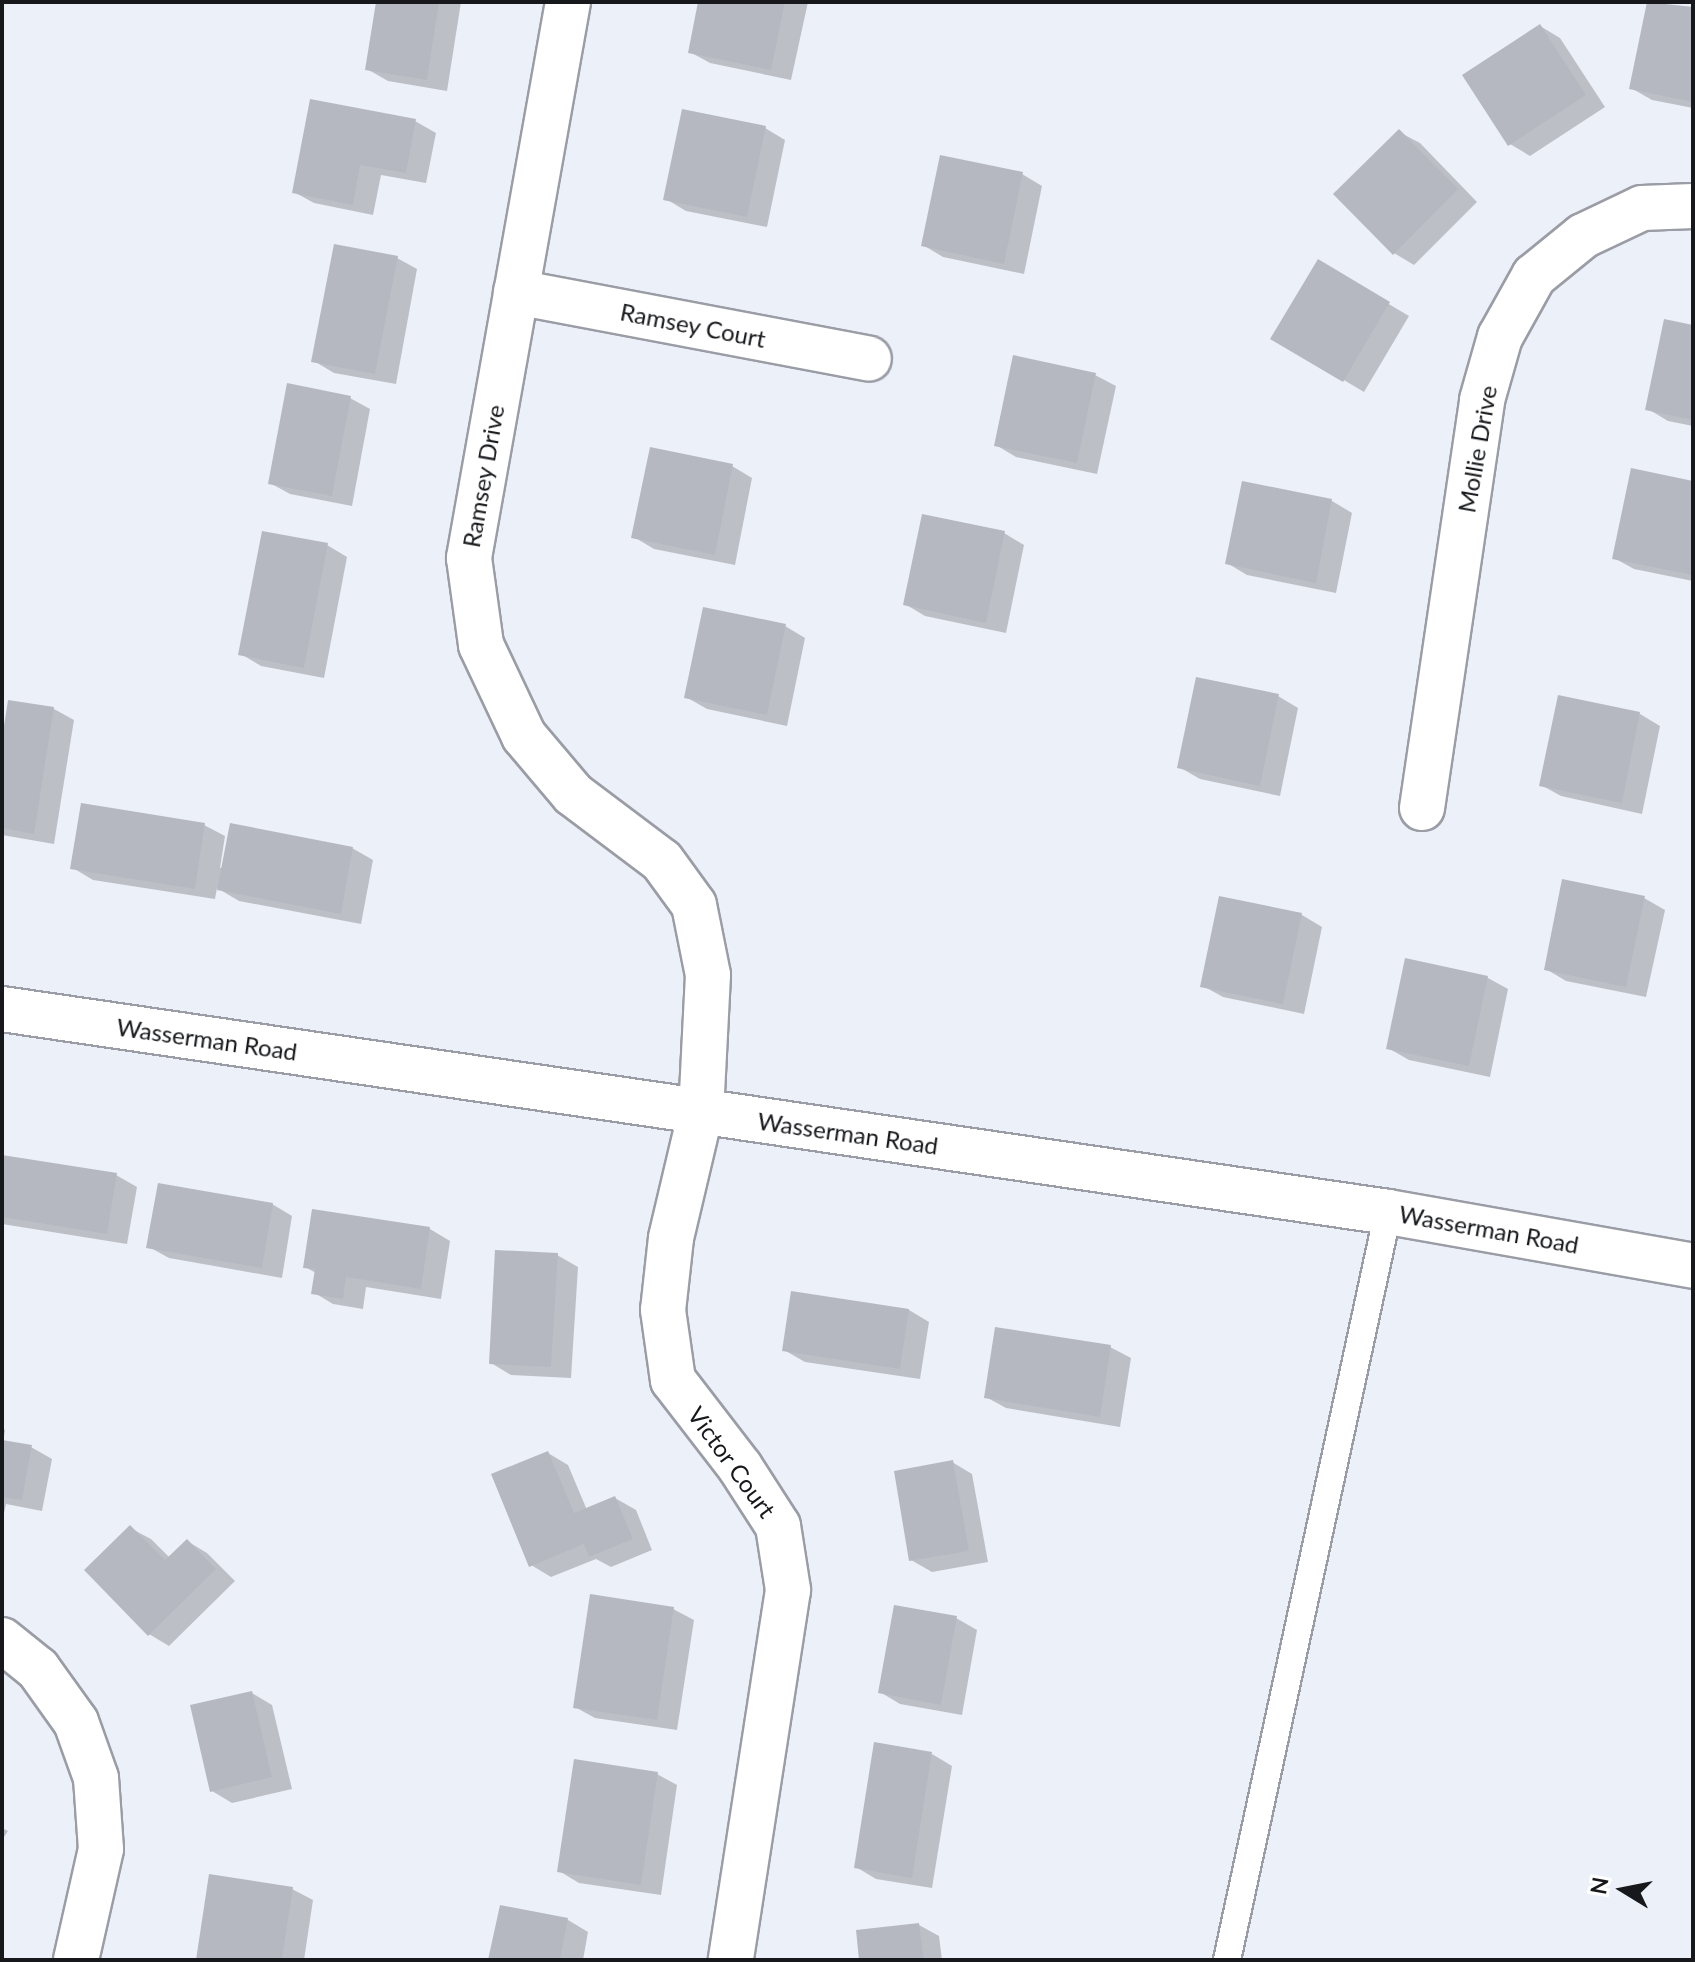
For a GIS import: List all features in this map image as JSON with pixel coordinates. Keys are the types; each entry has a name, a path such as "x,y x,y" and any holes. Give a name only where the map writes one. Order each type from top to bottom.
{"street":[{"name":"Ramsey Drive","path":"568,2 469,558 481,645 524,736 573,794 662,861 694,905 708,975 701,1111"},
{"name":"Mollie Drive","path":"1422,808 1482,400 1500,337 1534,276 1583,236 1642,208 1693,206"},
{"name":"Ramsey Court","path":"516,292 869,359"},
{"name":"Wasserman Road","path":"2,1009 1388,1212 1693,1266"},
{"name":"Victor Court","path":"701,1111 671,1238 663,1310 673,1380 740,1467 778,1526 788,1590 731,1960"},
{"path":"2,1640 38,1669 76,1722 96,1778 101,1849 76,1960"}],"lane":[{"path":"1227,1960 1388,1212"}],"building":[{"path":"376,2 439,2 427,80 365,70"},
{"path":"698,2 785,2 771,70 688,53"},
{"path":"1647,2 1693,7 1693,102 1629,89"},
{"path":"1540,24 1586,95 1508,146 1462,75"},
{"path":"310,99 416,119 406,173 360,165 353,205 292,193"},
{"path":"682,109 766,126 747,217 663,200"},
{"path":"1399,129 1458,189 1393,255 1333,194"},
{"path":"940,155 1023,172 1004,264 921,246"},
{"path":"334,244 398,256 375,374 311,362"},
{"path":"1318,259 1390,302 1343,382 1270,339"},
{"path":"1664,319 1693,325 1693,420 1645,410"},
{"path":"1013,355 1096,373 1077,463 994,446"},
{"path":"287,383 351,396 332,496 268,484"},
{"path":"650,447 733,464 715,555 631,538"},
{"path":"1631,468 1693,481 1693,575 1612,559"},
{"path":"1242,481 1332,499 1316,583 1225,564"},
{"path":"922,514 1005,531 986,623 903,605"},
{"path":"262,531 328,543 304,668 238,655"},
{"path":"703,607 786,624 767,715 684,698"},
{"path":"1196,677 1279,694 1260,786 1177,768"},
{"path":"1558,695 1640,712 1622,803 1539,786"},
{"path":"8,700 54,707 34,834 2,828 2,739"},
{"path":"81,803 205,823 195,889 70,869"},
{"path":"230,823 353,847 341,914 217,890"},
{"path":"1562,879 1645,896 1626,987 1544,970"},
{"path":"1219,896 1302,913 1283,1004 1200,987"},
{"path":"1405,958 1488,976 1469,1066 1386,1049"},
{"path":"2,1155 117,1173 107,1234 2,1217"},
{"path":"158,1183 273,1203 262,1268 146,1248"},
{"path":"312,1209 430,1227 421,1289 346,1277 343,1299 311,1294 315,1269 303,1268"},
{"path":"495,1250 558,1253 551,1367 489,1364"},
{"path":"791,1291 909,1309 900,1369 782,1351"},
{"path":"995,1327 1111,1345 1100,1417 984,1398"},
{"path":"2,1440 32,1445 22,1500 2,1497"},
{"path":"548,1451 574,1513 615,1496 633,1539 589,1557 584,1544 529,1567 491,1474"},
{"path":"953,1460 969,1551 909,1561 894,1471"},
{"path":"130,1525 165,1560 187,1539 216,1569 148,1636 84,1570"},
{"path":"590,1594 674,1607 657,1720 573,1708"},
{"path":"894,1605 957,1616 941,1705 878,1693"},
{"path":"252,1691 272,1777 210,1792 190,1705"},
{"path":"874,1742 932,1752 912,1878 854,1868"},
{"path":"574,1759 658,1772 641,1885 557,1872"},
{"path":"209,1874 293,1887 282,1960 196,1960"},
{"path":"500,1905 568,1918 560,1960 488,1960"},
{"path":"919,1923 924,1960 859,1960 856,1930"}]}
